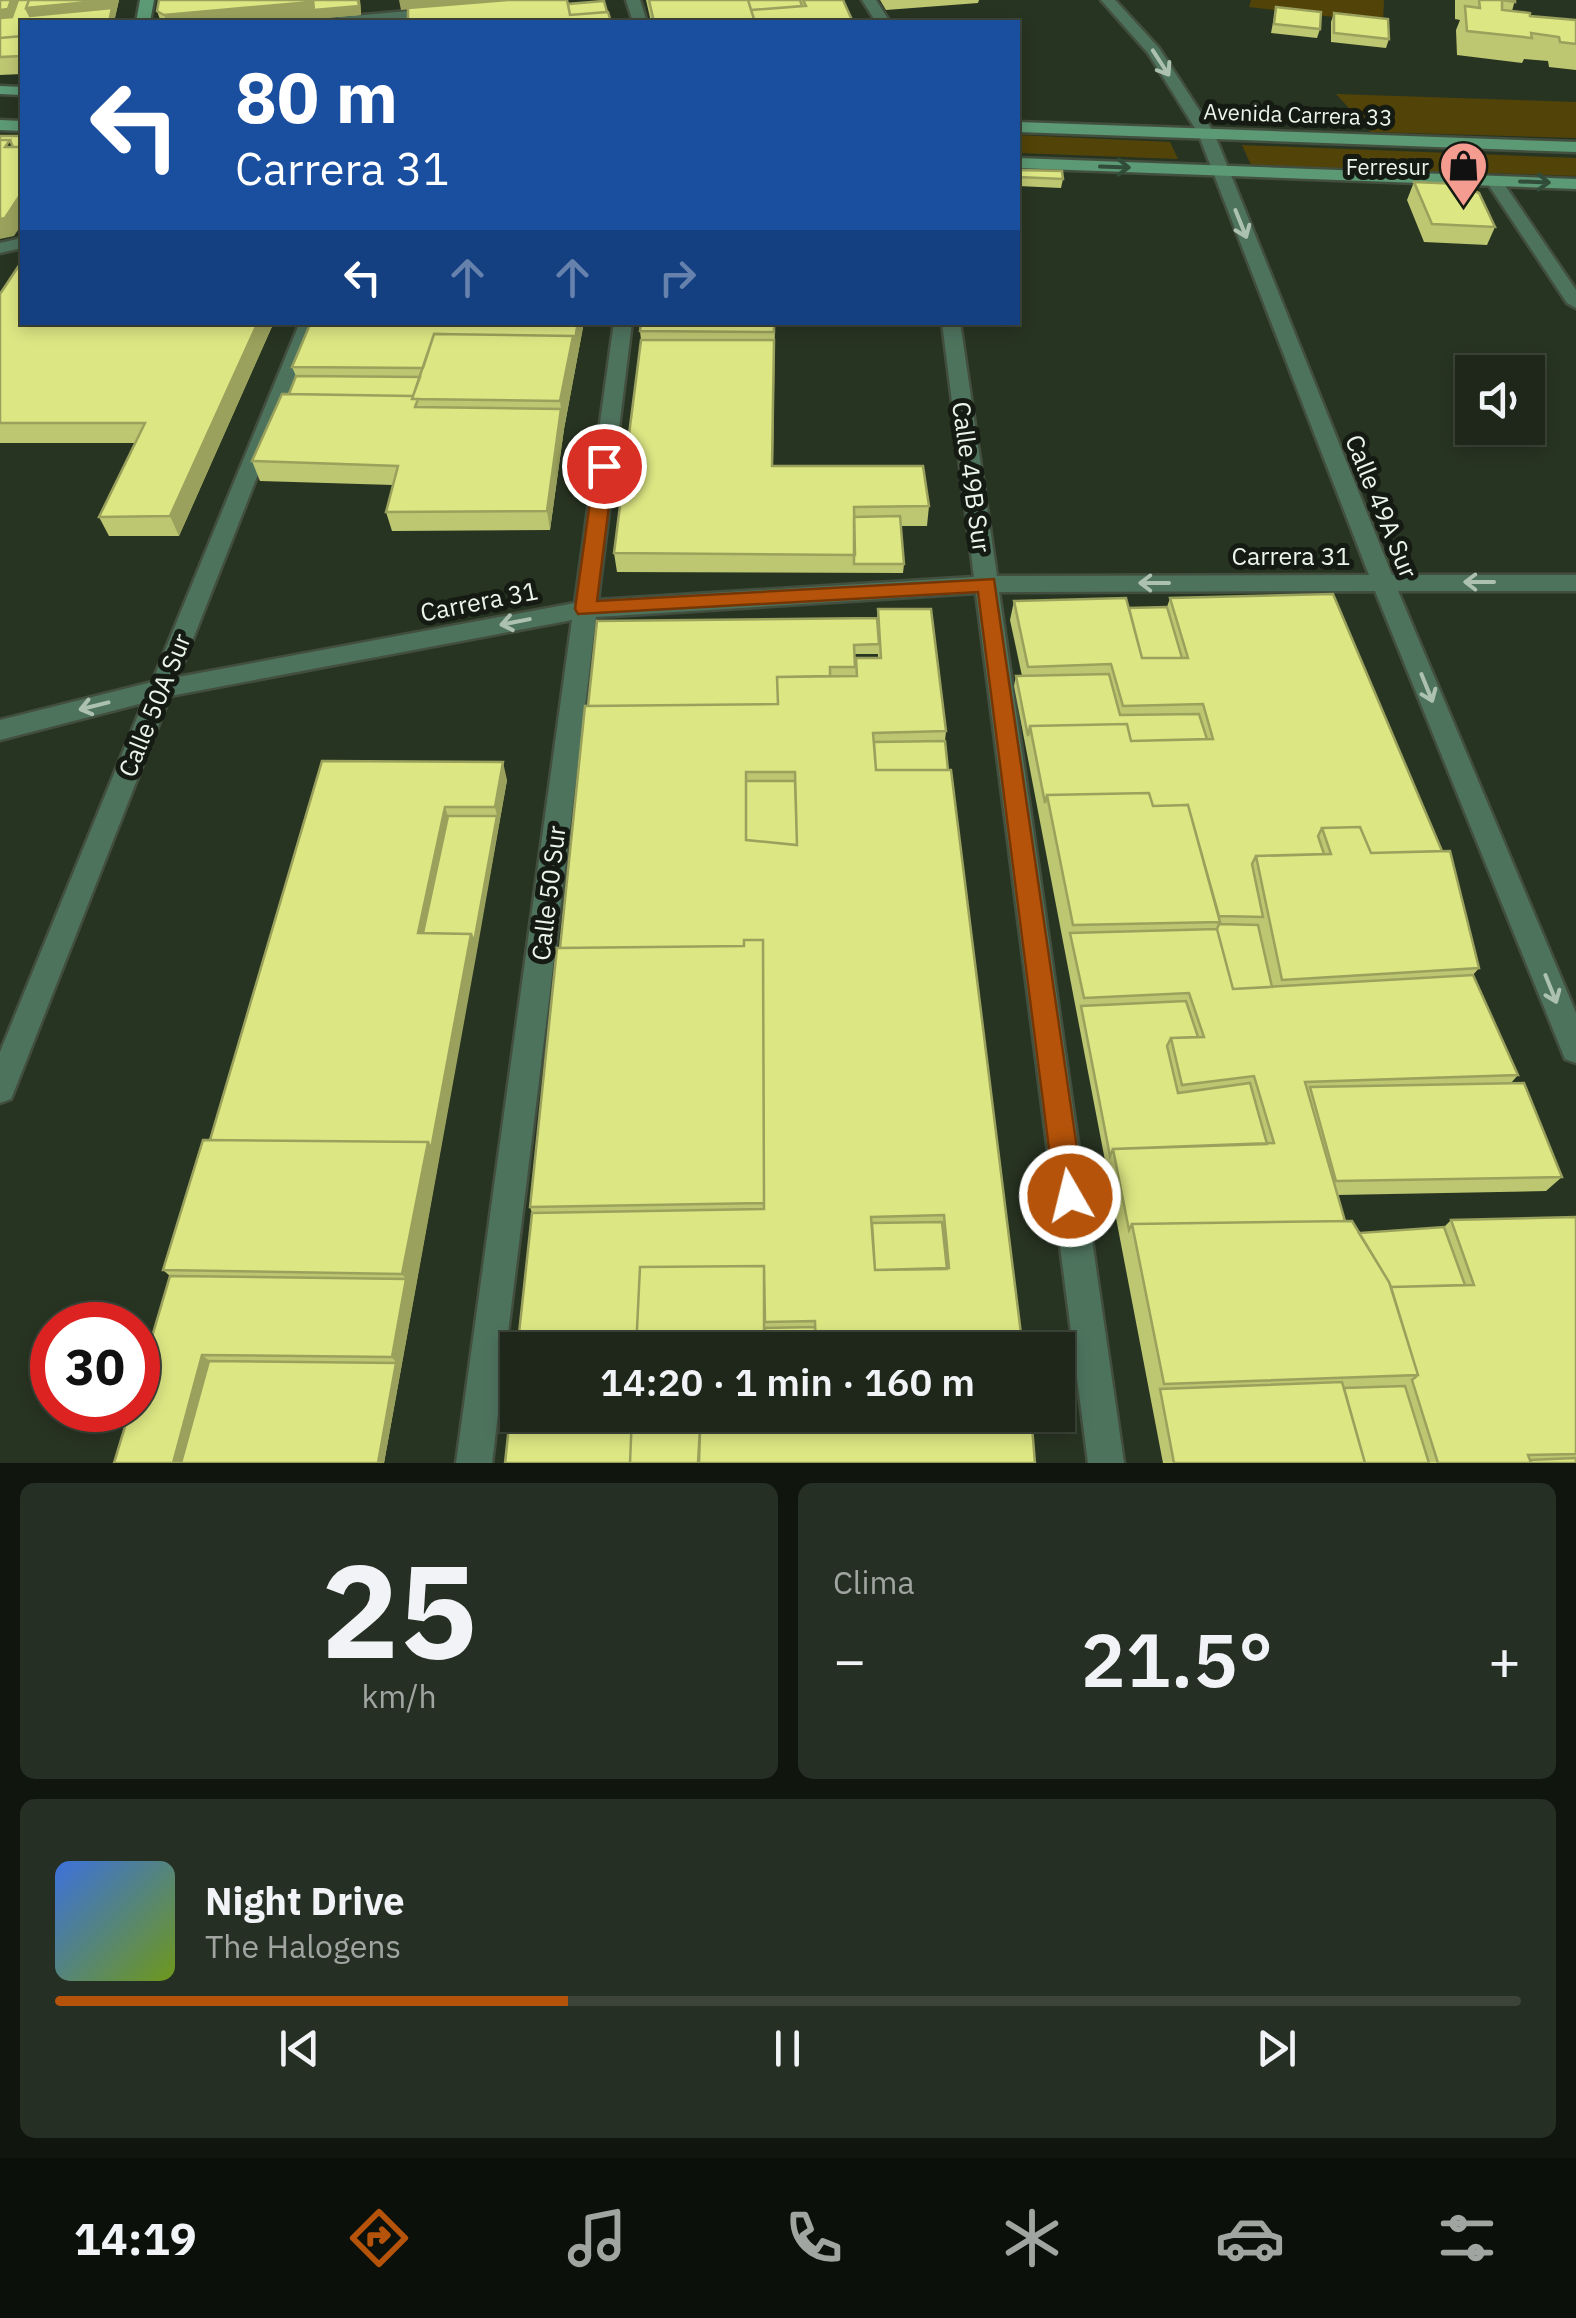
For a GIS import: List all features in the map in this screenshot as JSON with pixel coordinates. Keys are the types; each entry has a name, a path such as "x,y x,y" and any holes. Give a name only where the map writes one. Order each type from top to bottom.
{"main road":[{"name":"Avenida Carrera 33","path":"1020,126 1576,147"},
{"path":"1020,163 1576,184"}],"street":[{"path":"397,0 399,19 454,10"},
{"name":"Calle 49A Sur","path":"1108,0 1154,51 1206,134 1383,582 1576,1049"},
{"path":"1494,180 1576,303"},
{"name":"Calle 50A Sur","path":"0,1088 308,325"},
{"name":"Calle 50 Sur","path":"474,1463 623,325"},
{"name":"Calle 49B Sur","path":"950,325 1106,1463"},
{"name":"Carrera 31","path":"0,730 161,688 586,609 987,584 1576,583"}],"shaded area":[{"path":"1251,0 1384,0 1383,23 1249,7"},
{"path":"1336,94 1576,102 1576,138 1371,132"},
{"path":"1020,135 1170,142 1178,159 1020,153"},
{"path":"1242,145 1576,158 1576,176 1251,165"}],"building":[{"path":"0,0 11,0 8,9 0,10"},
{"path":"18,0 29,0 26,8 30,16 112,8 109,20 20,20 20,36 0,38 0,18 12,17"},
{"path":"29,0 109,0 26,8"},
{"path":"159,0 311,2 164,15 157,11"},
{"path":"313,0 358,0 359,6 314,10"},
{"path":"567,0 570,15 608,12 610,20 408,20 408,8"},
{"path":"649,0 748,0 754,19 737,20 654,20"},
{"path":"748,0 800,0 802,6 751,10"},
{"path":"803,0 843,0 852,20 754,20 751,10 806,6"},
{"path":"1479,0 1502,0 1502,10 1530,16 1576,20 1576,44 1531,33 1532,38 1467,31 1465,6 1480,8"},
{"path":"604,1 607,12 570,15 568,4"},
{"path":"1276,7 1321,12 1320,29 1274,24"},
{"path":"1334,13 1388,19 1389,39 1334,33"},
{"path":"20,36 20,56 0,57 0,38"},
{"path":"0,136 20,136 20,147 13,147 10,140 0,140"},
{"path":"0,140 10,140 5,147 20,147 20,195 5,218 0,219"},
{"path":"1020,170 1062,171 1063,179 1020,177"},
{"path":"1414,182 1460,184 1479,193 1495,227 1432,224"},
{"path":"20,264 20,325 257,325 170,516 99,517 145,423 0,423 0,294"},
{"path":"310,325 577,325 574,345 573,336 434,334 423,368 292,367"},
{"path":"641,325 774,325 774,332 640,331"},
{"path":"434,334 573,336 560,401 412,399"},
{"path":"641,340 774,340 772,466 923,466 929,506 854,507 855,555 614,553"},
{"path":"296,376 420,377 413,396 289,394"},
{"path":"282,394 413,396 412,399 418,399 415,407 561,409 547,511 386,512 398,466 252,461"},
{"path":"900,516 904,564 854,564 854,517"},
{"path":"1333,594 1442,851 1371,853 1360,827 1322,828 1318,836 1324,854 1256,856 1252,864 1263,917 1219,916 1188,805 1153,806 1149,793 1047,795 1045,803 1030,726 1127,724 1131,741 1213,739 1203,704 1123,706 1111,664 1028,667 1014,601 1126,598 1142,658 1188,658 1170,598"},
{"path":"1167,607 1182,658 1142,658 1129,608"},
{"path":"878,609 931,609 946,731 873,733 876,770 951,770 1021,1332 815,1332 815,1321 765,1322 764,1266 640,1267 637,1332 519,1332 532,1213 764,1209 763,940 744,940 744,946 560,948 585,706 778,704 777,677 857,676 856,658 881,658","holes":["746,772 795,772 797,845 746,840","944,1215 949,1268 875,1270 871,1217"]},
{"path":"877,618 879,644 854,645 855,667 830,667 830,676 777,677 778,704 588,706 597,621"},
{"path":"1109,674 1120,715 1199,714 1207,739 1131,741 1127,724 1030,726 1028,736 1016,676"},
{"path":"945,741 948,770 876,770 874,742"},
{"path":"322,761 503,762 495,807 445,807 418,933 471,934 431,1149 428,1142 210,1140"},
{"path":"746,781 795,781 797,845 746,840"},
{"path":"1149,793 1153,806 1188,805 1220,922 1073,925 1047,795"},
{"path":"448,816 497,816 474,942 471,934 423,933"},
{"path":"1360,827 1371,853 1450,851 1479,968 1282,980 1256,856 1331,854 1322,828"},
{"path":"1219,924 1258,925 1272,987 1233,989 1217,929"},
{"path":"1217,929 1233,989 1473,975 1518,1075 1305,1082 1345,1221 1132,1224 1129,1230 1113,1149 1274,1143 1254,1076 1182,1085 1171,1038 1204,1037 1189,993 1084,998 1070,933"},
{"path":"744,940 763,940 764,1203 530,1207 557,948 744,946"},
{"path":"1186,1001 1198,1037 1171,1038 1167,1046 1178,1093 1250,1083 1267,1144 1113,1149 1110,1156 1081,1006"},
{"path":"1524,1083 1562,1177 1336,1181 1310,1087"},
{"path":"203,1140 428,1142 402,1274 163,1270"},
{"path":"1576,1217 1576,1454 1528,1455 1531,1463 1438,1463 1412,1380 1418,1375 1391,1287 1474,1285 1451,1220"},
{"path":"1352,1221 1389,1282 1418,1375 1164,1384 1132,1224"},
{"path":"942,1222 947,1269 875,1270 872,1223"},
{"path":"1444,1227 1465,1285 1391,1287 1359,1233"},
{"path":"764,1266 764,1332 637,1332 640,1267"},
{"path":"170,1276 406,1279 392,1357 202,1355 173,1463 114,1463 123,1432 160,1432 160,1310"},
{"path":"815,1327 815,1332 765,1332 765,1328"},
{"path":"209,1361 396,1363 378,1463 181,1463"},
{"path":"1342,1382 1365,1463 1174,1463 1160,1389"},
{"path":"1405,1386 1429,1463 1365,1463 1344,1388"},
{"path":"508,1432 631,1432 630,1463 505,1463"},
{"path":"631,1432 700,1432 698,1463 630,1463"},
{"path":"700,1432 1032,1432 1035,1463 699,1463"},
{"path":"1576,1458 1576,1463 1530,1460"}],"place":[{"name":"Ferresur","path":"1464,208"}],"route":[{"path":"604,466 586,609 987,584 1070,1196"}]}
